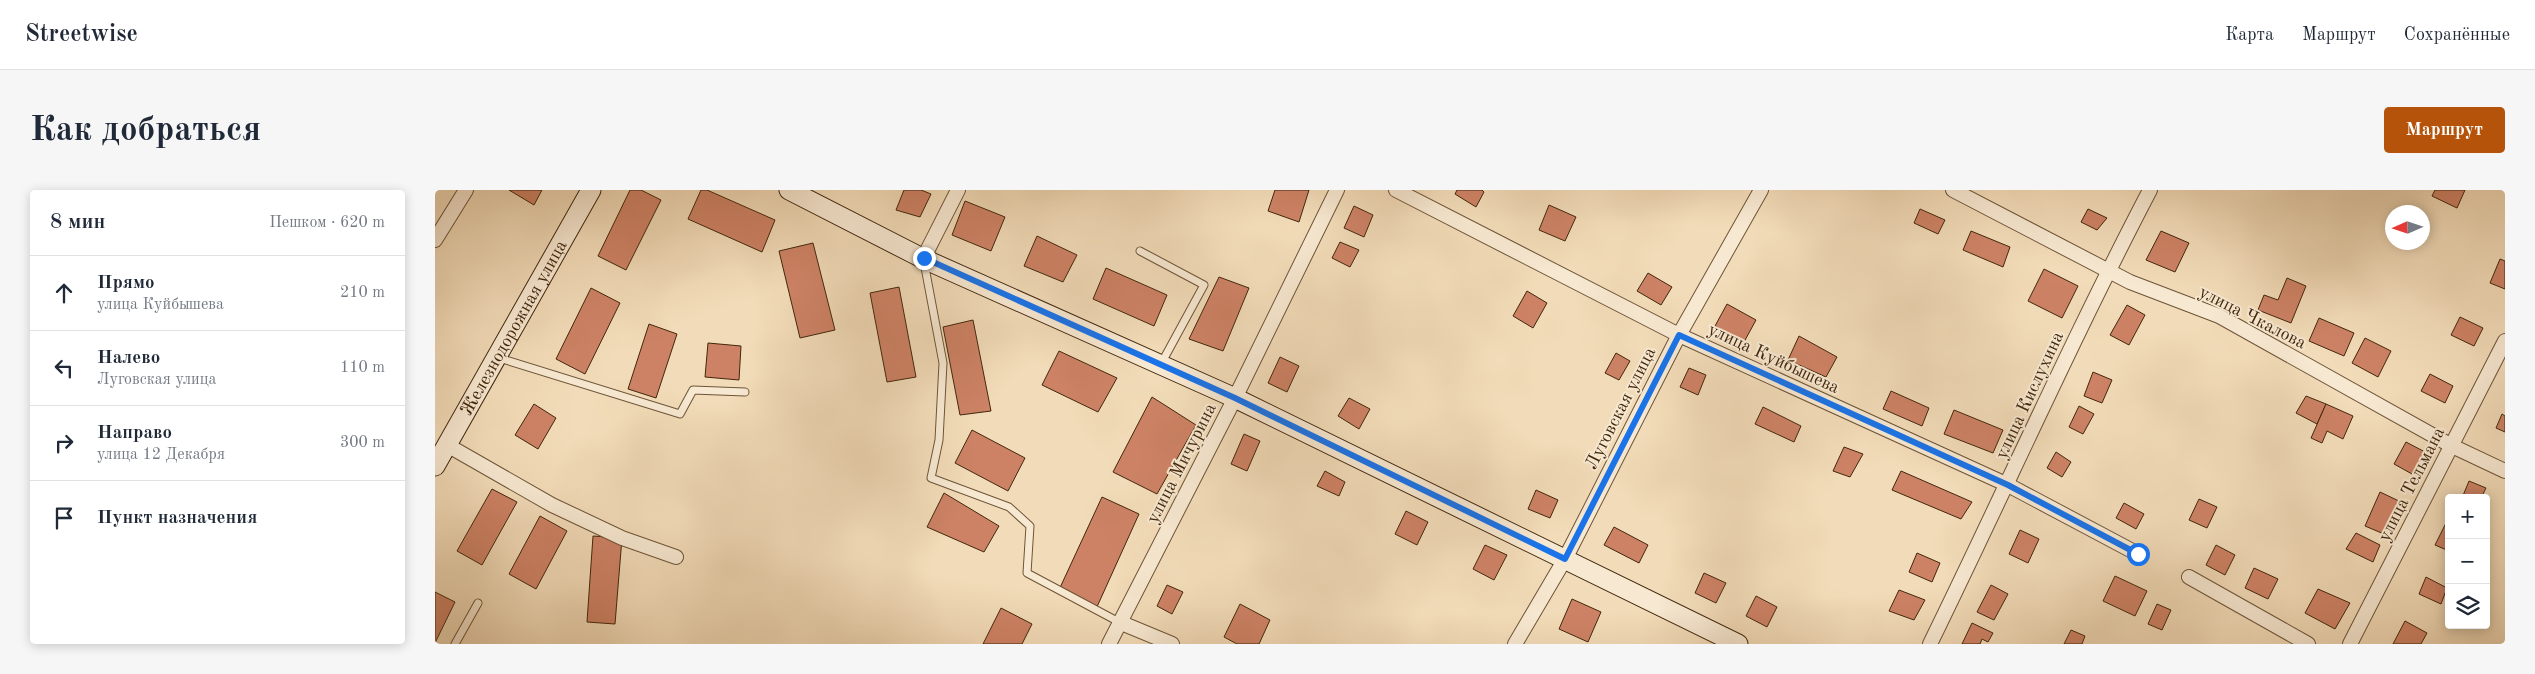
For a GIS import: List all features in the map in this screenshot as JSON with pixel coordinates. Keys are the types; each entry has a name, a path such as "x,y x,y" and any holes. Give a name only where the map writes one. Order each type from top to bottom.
{"street":[{"path":"435,240 466,190"},
{"name":"Железнодорожная улица","path":"436,463 591,190"},
{"path":"789,190 924,258 1235,398 1738,644"},
{"path":"924,258 958,190"},
{"name":"улица Мичурина","path":"1109,644 1235,398 1337,190"},
{"name":"улица Куйбышева","path":"1396,190 1679,335 2008,485 2138,554"},
{"name":"Луговская улица","path":"1515,644 1565,559 1679,335 1761,190"},
{"name":"улица Чкалова","path":"1953,190 2130,282 2219,316 2452,446 2505,471"},
{"name":"улица Кислухина","path":"1930,644 2008,485 2109,270 2150,190"},
{"name":"улица Тельмана","path":"2350,644 2505,341"},
{"path":"447,445 552,505 621,538 676,557"},
{"path":"2189,577 2308,644"},
{"path":"1119,622 1173,644"}],"lane":[{"path":"1140,251 1204,285 1161,364"},
{"path":"924,258 943,363 939,440 931,478 1009,507 1030,526 1027,573 1119,622"},
{"path":"497,357 680,414 693,390 745,392"},
{"path":"455,644 478,602"}],"building":[{"path":"509,190 542,190 534,205"},
{"path":"630,190 641,190 661,200 626,270 598,256"},
{"path":"701,190 707,190 775,220 762,252 688,219"},
{"path":"904,190 921,190 931,194 920,217 896,210"},
{"path":"1275,190 1309,190 1299,222 1268,211"},
{"path":"1457,190 1482,190 1484,192 1476,207 1455,194"},
{"path":"2435,190 2465,190 2457,208 2432,196"},
{"path":"965,201 1005,217 991,251 952,235"},
{"path":"1549,205 1576,217 1565,241 1539,230"},
{"path":"1354,206 1373,215 1364,237 1344,228"},
{"path":"1920,209 1945,220 1938,234 1914,223"},
{"path":"2088,209 2107,218 2097,230 2081,222"},
{"path":"1971,231 2010,247 2003,267 1963,250"},
{"path":"2161,231 2189,243 2175,272 2146,260"},
{"path":"1037,236 1077,255 1063,282 1024,266"},
{"path":"1340,242 1359,250 1350,267 1332,258"},
{"path":"813,243 835,330 800,338 779,251"},
{"path":"2500,259 2505,261 2505,289 2490,283"},
{"path":"1106,268 1167,295 1154,326 1093,299"},
{"path":"2044,269 2078,286 2062,318 2028,301"},
{"path":"1648,273 1672,287 1661,305 1637,291"},
{"path":"1219,277 1249,288 1223,351 1189,339"},
{"path":"2287,278 2306,286 2291,323 2258,310 2264,295 2278,300"},
{"path":"899,287 916,377 887,382 870,293"},
{"path":"591,288 620,303 585,374 556,359"},
{"path":"1527,291 1547,303 1533,328 1513,316"},
{"path":"1727,304 1756,320 1744,342 1715,326"},
{"path":"2127,305 2145,315 2129,345 2110,335"},
{"path":"2460,317 2483,328 2474,346 2451,335"},
{"path":"2319,318 2354,333 2344,356 2309,341"},
{"path":"973,320 991,411 960,415 943,327"},
{"path":"649,324 677,334 656,398 628,389"},
{"path":"1799,336 1837,357 1826,377 1788,360"},
{"path":"2365,338 2391,351 2378,377 2352,363"},
{"path":"708,343 741,346 739,380 705,377"},
{"path":"1059,351 1117,378 1098,412 1042,385"},
{"path":"1616,353 1630,361 1619,380 1605,373"},
{"path":"1280,357 1299,366 1287,392 1268,383"},
{"path":"1689,368 1706,375 1698,395 1680,387"},
{"path":"2093,372 2112,380 2102,403 2084,396"},
{"path":"2430,374 2453,386 2445,403 2421,391"},
{"path":"1891,391 1929,408 1922,426 1883,409"},
{"path":"2306,396 2326,404 2317,424 2296,413"},
{"path":"1152,397 1196,425 1157,494 1113,472"},
{"path":"1349,398 1370,409 1359,429 1338,416"},
{"path":"534,404 556,418 538,449 515,435"},
{"path":"2326,404 2353,416 2343,439 2327,431 2322,443 2311,438"},
{"path":"2079,406 2094,414 2083,434 2069,427"},
{"path":"1763,407 1801,426 1794,442 1755,424"},
{"path":"1954,410 2003,430 1993,453 1944,434"},
{"path":"2502,414 2505,416 2505,432 2496,428"},
{"path":"972,430 1025,458 1008,491 955,463"},
{"path":"1244,434 1260,441 1247,471 1231,464"},
{"path":"2406,442 2425,452 2412,474 2394,464"},
{"path":"1844,447 1863,454 1850,477 1833,471"},
{"path":"2056,452 2071,462 2062,477 2047,468"},
{"path":"1325,471 1345,482 1339,496 1317,486"},
{"path":"1901,471 1972,502 1961,519 1892,490"},
{"path":"2469,481 2486,488 2483,494 2464,494"},
{"path":"492,489 517,502 482,565 457,551"},
{"path":"1536,490 1558,500 1550,518 1528,509"},
{"path":"2380,492 2401,502 2384,534 2365,526"},
{"path":"944,493 999,526 984,552 927,527"},
{"path":"1102,497 1139,514 1096,609 1058,592"},
{"path":"2199,499 2217,507 2207,528 2189,520"},
{"path":"2124,503 2144,514 2136,529 2116,518"},
{"path":"1406,511 1428,522 1417,545 1395,534"},
{"path":"540,516 567,531 536,589 509,574"},
{"path":"2445,525 2445,549 2435,545"},
{"path":"1614,527 1648,545 1639,563 1604,545"},
{"path":"2020,530 2039,539 2028,563 2009,554"},
{"path":"2356,533 2380,545 2373,562 2346,549"},
{"path":"593,536 622,538 615,624 587,622"},
{"path":"1485,545 1507,555 1494,580 1473,569"},
{"path":"2216,545 2235,555 2225,575 2206,565"},
{"path":"1917,553 1940,563 1932,582 1909,572"},
{"path":"2254,568 2278,579 2268,599 2245,588"},
{"path":"1704,573 1726,583 1716,603 1695,593"},
{"path":"2115,576 2147,591 2135,616 2103,601"},
{"path":"2426,577 2445,587 2441,604 2419,594"},
{"path":"1167,585 1183,592 1172,614 1157,606"},
{"path":"1991,585 2008,594 1994,620 1977,612"},
{"path":"2318,589 2350,603 2335,629 2305,613"},
{"path":"1899,590 1925,600 1914,620 1889,611"},
{"path":"435,592 455,602 435,643"},
{"path":"1756,596 1777,607 1767,627 1746,616"},
{"path":"1572,599 1601,612 1588,642 1559,629"},
{"path":"1240,604 1270,620 1259,644 1237,644 1224,637"},
{"path":"2157,604 2171,610 2162,630 2148,624"},
{"path":"1001,608 1032,624 1022,644 983,644"},
{"path":"2405,621 2427,633 2421,644 2393,644"},
{"path":"1972,623 1993,633 1988,642 1982,639 1980,644 1962,644"},
{"path":"2071,630 2085,636 2082,644 2064,644"}],"route":[{"path":"924,258 1235,398 1565,559 1679,335 2008,485 2138,554"}]}
